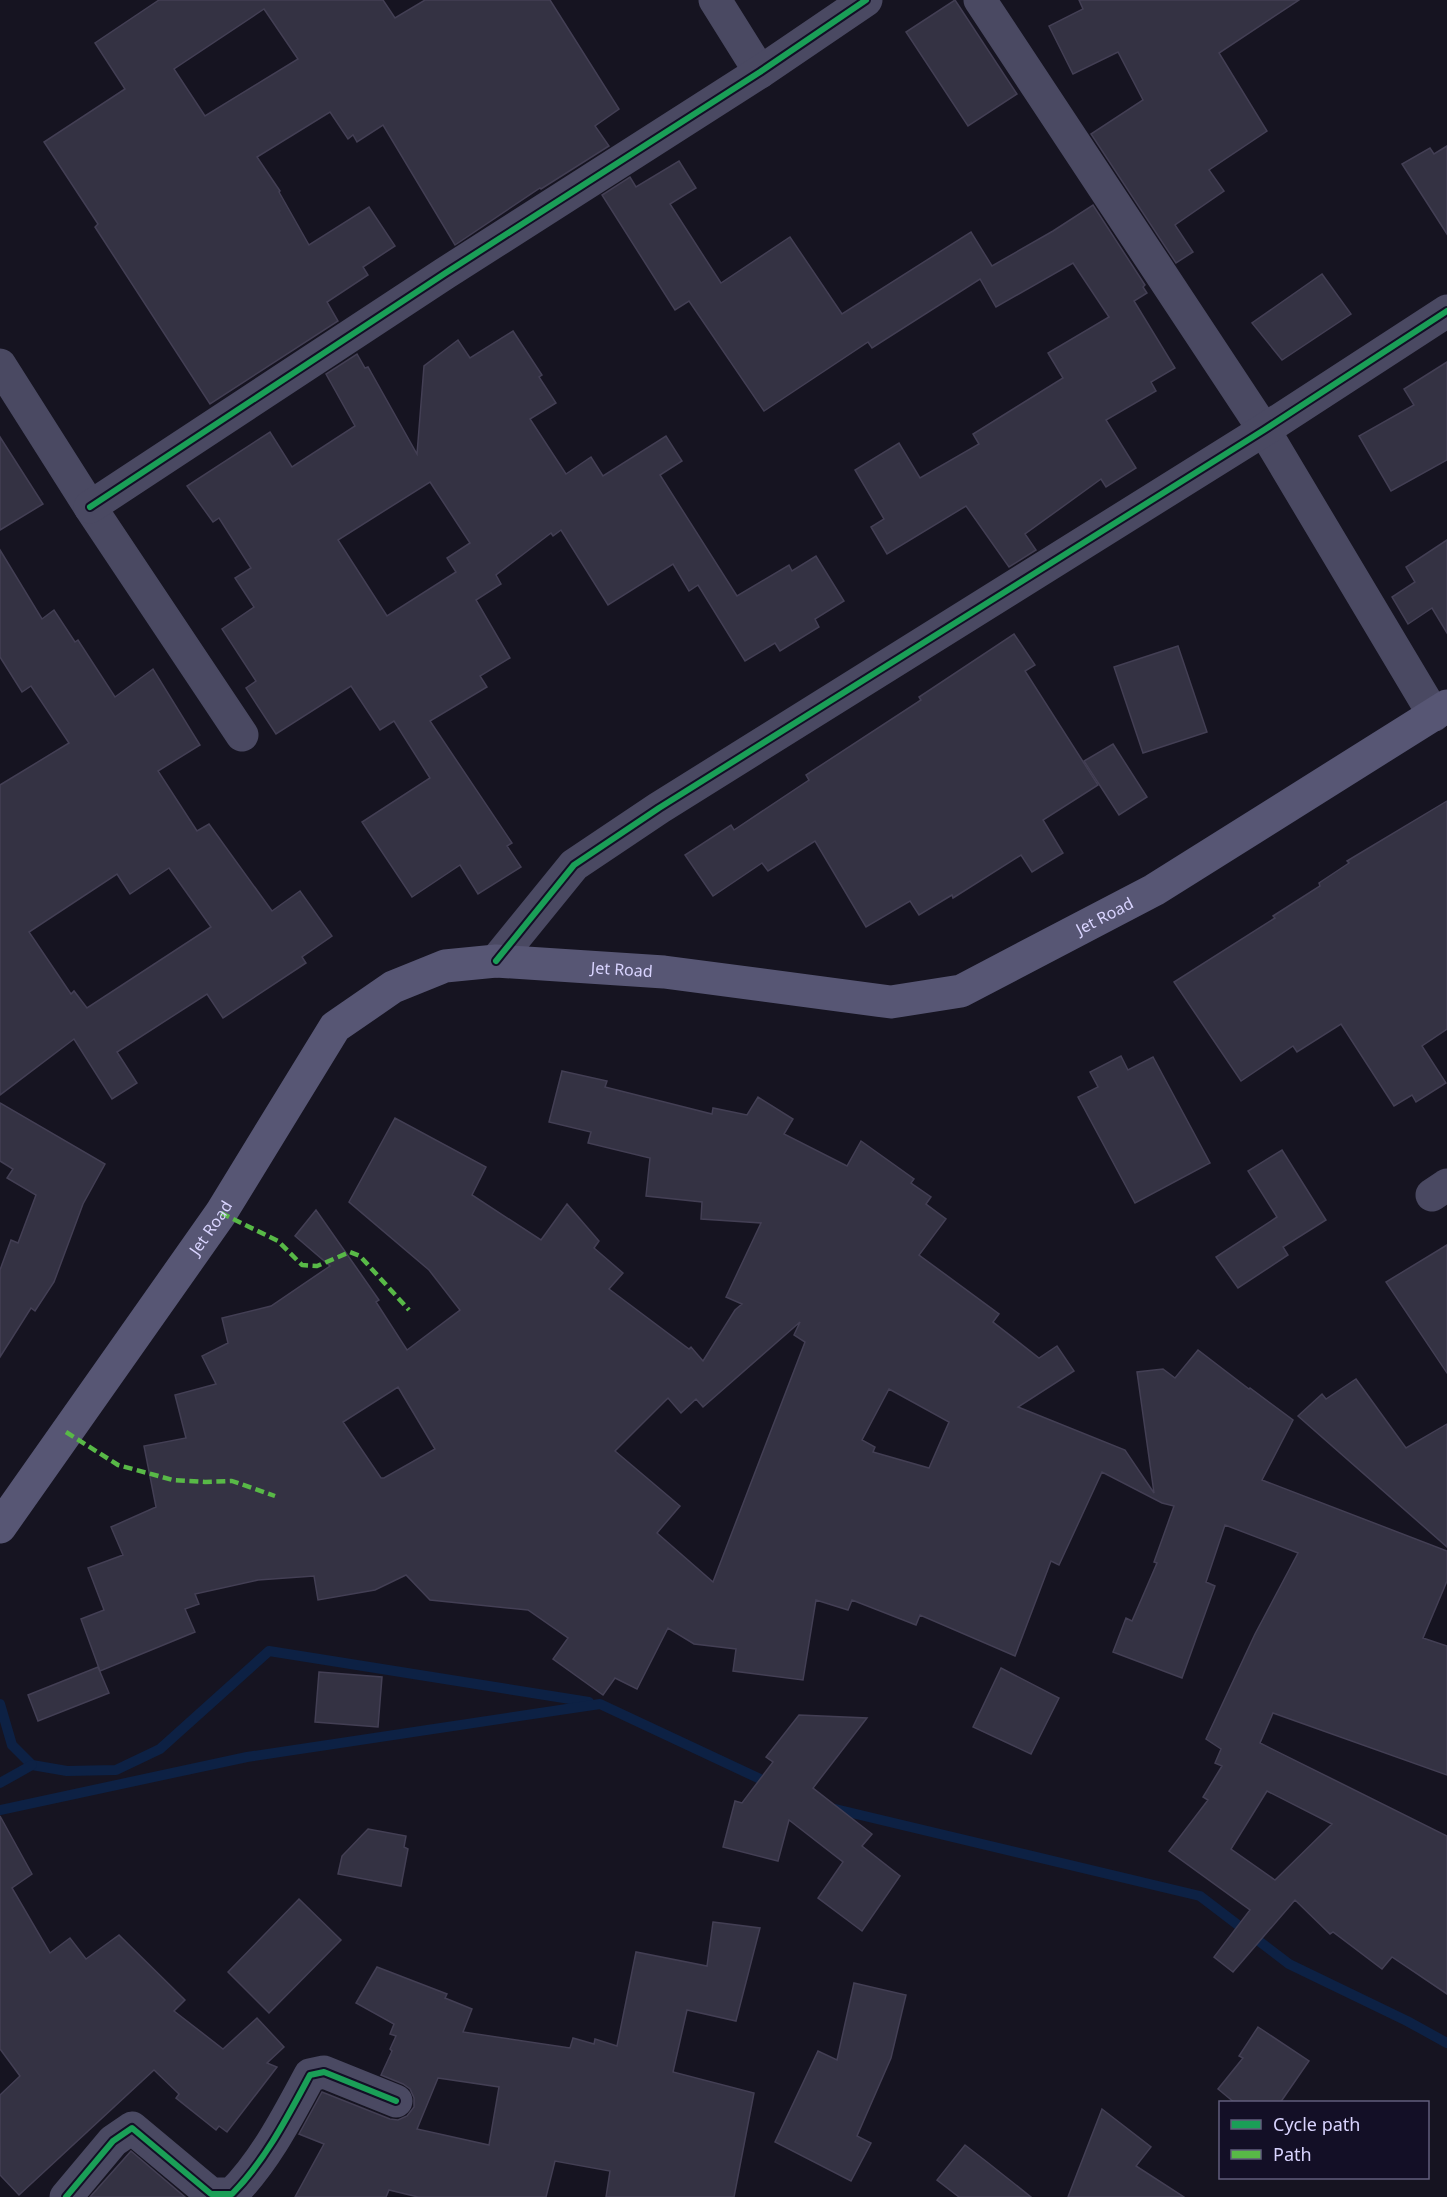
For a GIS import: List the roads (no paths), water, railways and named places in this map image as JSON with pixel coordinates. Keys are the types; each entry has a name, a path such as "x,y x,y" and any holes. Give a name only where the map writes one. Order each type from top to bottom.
{"main road":[{"name":"Jet Road","path":"0,1527 221,1213 335,1027 393,987 445,966 496,961 664,972 891,1002 961,991 1154,890 1441,710"}],"street":[{"path":"715,0 760,72"},
{"path":"90,507 454,268 760,72 866,0"},
{"path":"980,0 1264,430 1441,710"},
{"path":"496,961 574,865 678,796 1264,430 1447,311"},
{"path":"0,365 90,507 242,735"},
{"path":"66,2197 113,2141 132,2128 211,2194 232,2194 245,2181 284,2122 310,2074 324,2072 396,2101"}],"waterway":[{"path":"0,1704 12,1745 32,1765 67,1771 116,1770 160,1749 269,1651 589,1702"},
{"path":"0,1810 247,1757 600,1704 773,1785"},
{"path":"0,1783 32,1765"},
{"path":"831,1808 1200,1896 1289,1964 1447,2043"}]}
